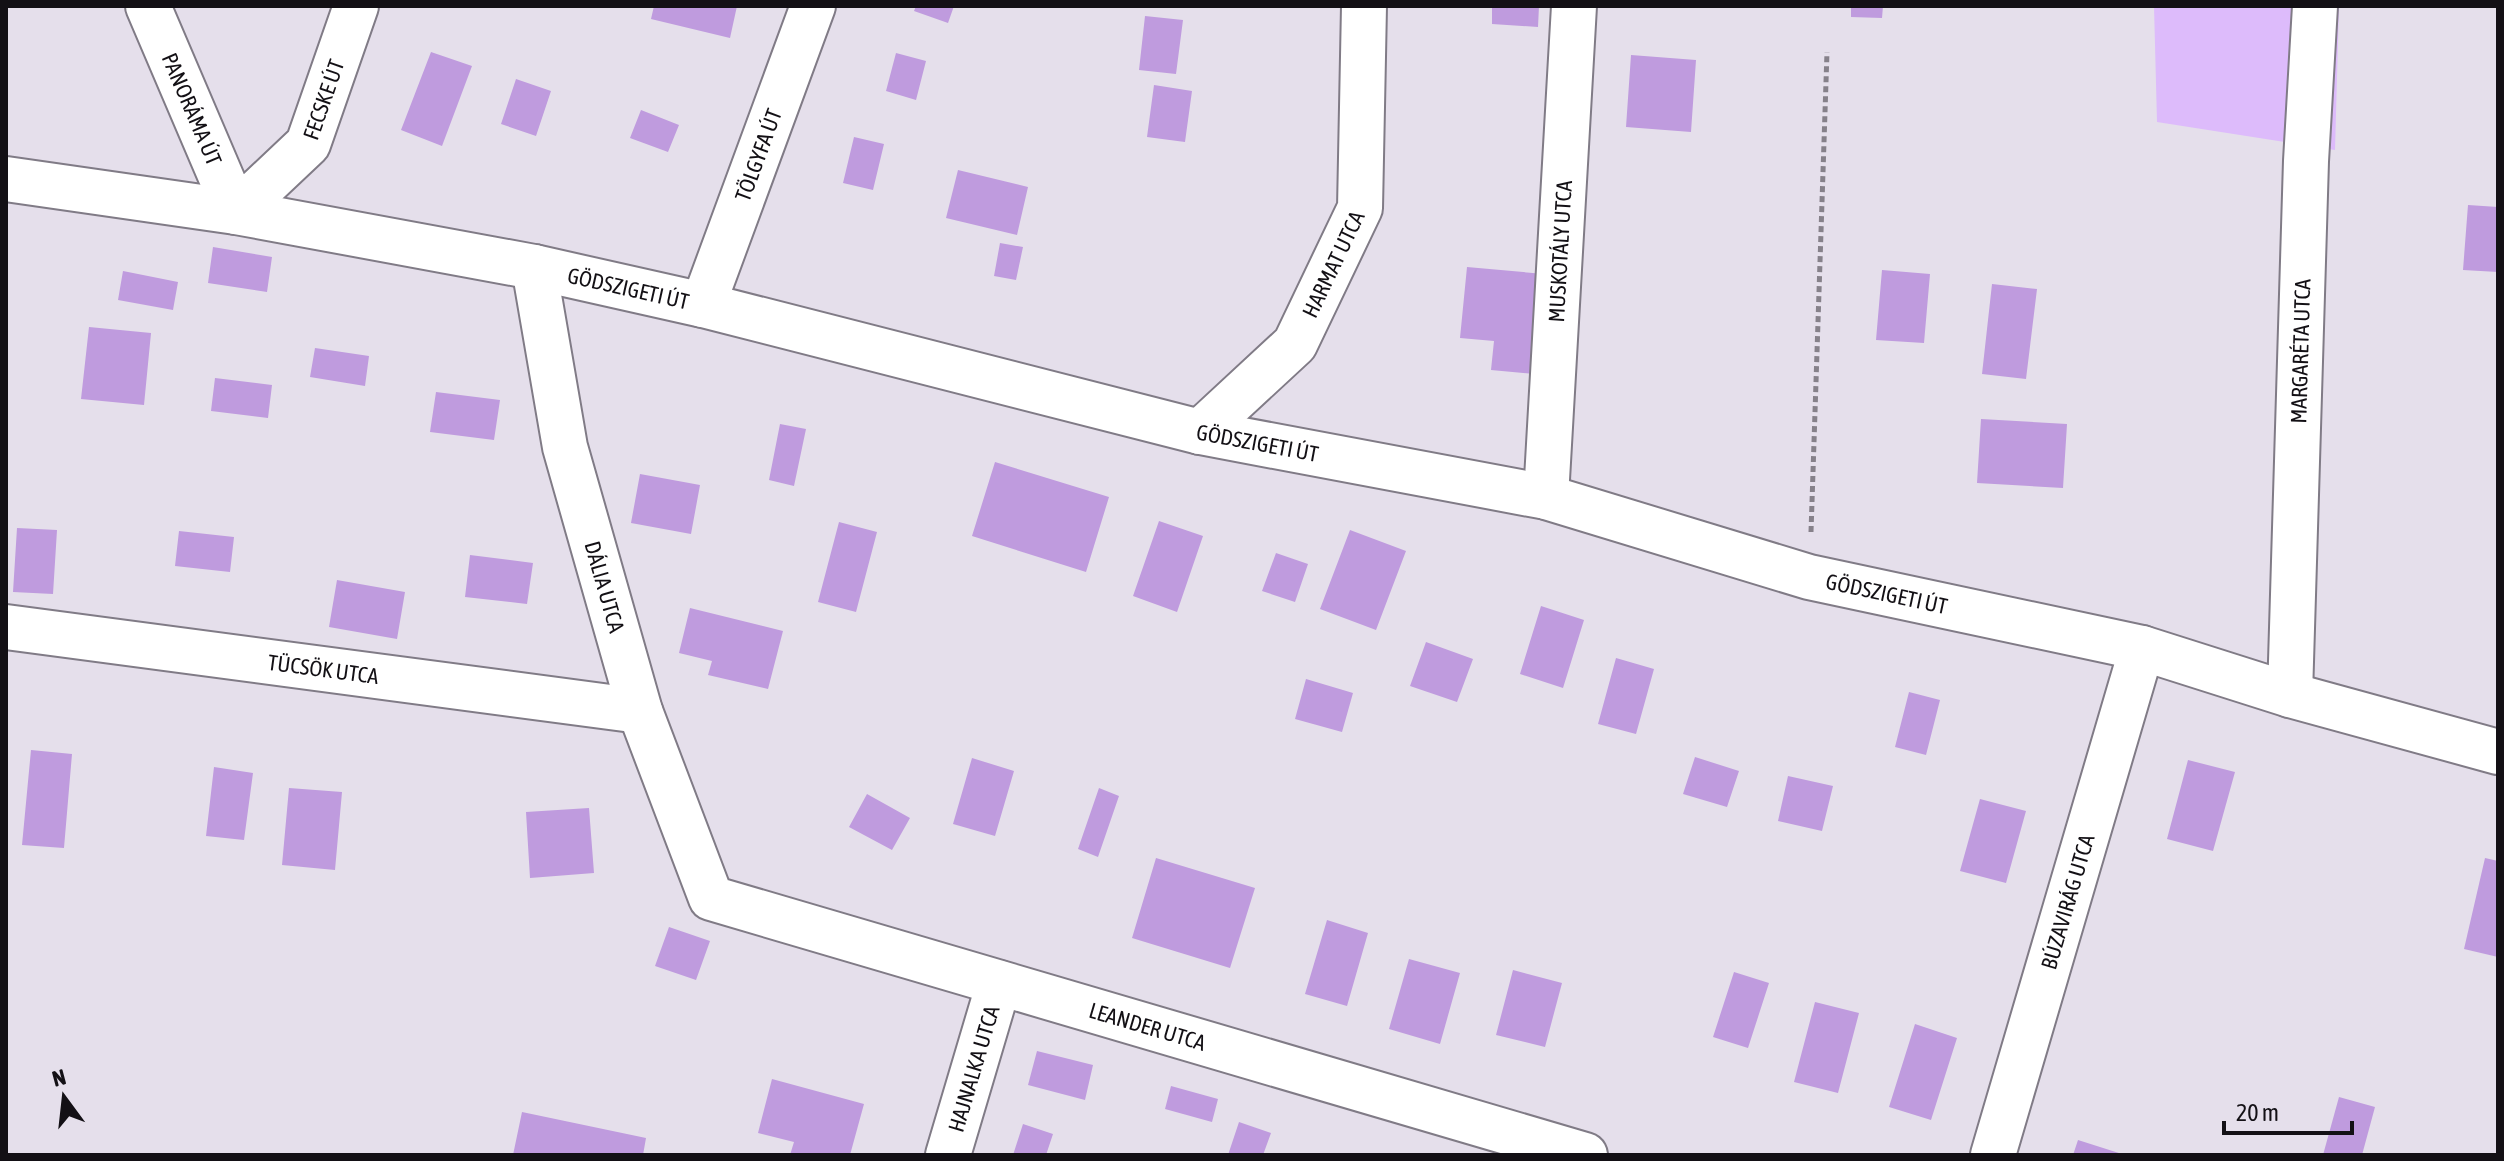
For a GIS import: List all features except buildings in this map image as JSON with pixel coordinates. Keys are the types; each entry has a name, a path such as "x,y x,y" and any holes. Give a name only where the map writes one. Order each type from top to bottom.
{"street":[{"name":"PANORÁMA ÚT","path":"148,6 236,212"},
{"name":"FECSKE ÚT","path":"236,212 308,144 356,6"},
{"name":"TÖLGYFA ÚT","path":"703,305 813,6"},
{"name":"HARMAT UTCA","path":"1200,432 1295,344 1360,208 1364,6"},
{"name":"MUSKOTÁLY UTCA","path":"1546,497 1574,6"},
{"name":"MARGARÉTA UTCA","path":"2290,695 2306,177 2315,6"},
{"name":"GÖDSZIGETI ÚT","path":"6,179 236,212 534,267 703,305 1200,432 1546,497 1809,577 2142,648 2290,695 2498,752"},
{"name":"DÁLIA UTCA","path":"534,267 565,447 640,711 711,898"},
{"name":"TÜCSÖK UTCA","path":"6,627 640,711"},
{"name":"BÚZAVIRÁG UTCA","path":"1993,1155 2142,648"},
{"name":"LEANDER UTCA","path":"711,898 1585,1155"},
{"name":"HAJNALKA UTCA","path":"948,1155 999,983"}],"path":[{"path":"1809,577 1827,52"}],"shaded area":[{"path":"2154,6 2339,6 2335,150 2157,122"}]}
